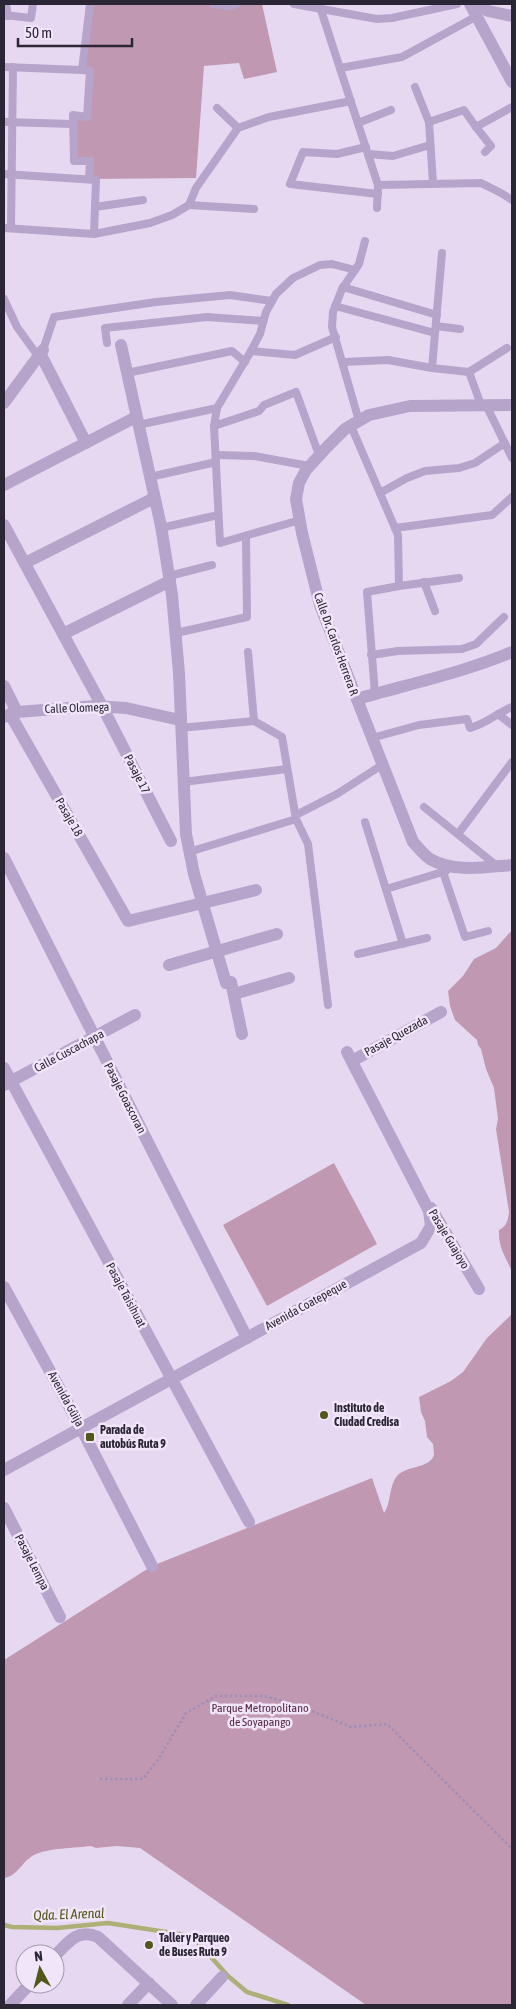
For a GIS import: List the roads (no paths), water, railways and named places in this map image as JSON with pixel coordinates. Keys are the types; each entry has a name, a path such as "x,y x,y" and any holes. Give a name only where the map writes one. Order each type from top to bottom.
{"street":[{"path":"470,4 478,10 512,82"},
{"path":"478,10 488,10 512,16"},
{"path":"121,345 161,528 170,579 176,633 184,819 189,852 226,983 231,982 242,1034"},
{"path":"6,394 40,353 86,443"},
{"name":"Calle Dr. Carlos Herrera R","path":"512,405 410,406 369,415 355,423 310,466 299,483 296,499 320,605 413,842 430,859 450,866 512,865"},
{"path":"4,485 86,443 137,421"},
{"path":"25,563 154,498"},
{"name":"Pasaje 17","path":"4,525 102,706 171,841"},
{"path":"63,634 170,579"},
{"path":"357,699 478,666 512,652"},
{"name":"Pasaje 18","path":"4,686 10,714 128,921 204,904"},
{"name":"Calle Olomega","path":"10,714 102,706 126,708 180,724"},
{"name":"Pasaje Goascoran","path":"4,858 247,1338"},
{"path":"204,904 256,890"},
{"path":"168,965 277,934"},
{"path":"234,994 289,978"},
{"name":"Pasaje Quezada","path":"350,1056 441,1012"},
{"name":"Calle Cuscachapa","path":"7,1083 135,1015"},
{"name":"Avenida Coatepeque","path":"4,1470 421,1243 431,1226 429,1211 419,1188 350,1056"},
{"name":"Pasaje Taisihuat","path":"4,1068 7,1083 249,1522"},
{"name":"Pasaje Guajoyo","path":"419,1188 479,1290"},
{"name":"Avenida Güija","path":"4,1287 81,1428 152,1566"},
{"name":"Pasaje Lempa","path":"4,1508 60,1616"},
{"path":"65,1945 72,1937 79,1934 92,1934 98,1937 172,2005"},
{"path":"196,2005 222,1977"},
{"path":"128,2005 149,1983"},
{"path":"10,2005 20,1994"}],"lane":[{"path":"6,4 6,16 31,18 33,4"},
{"path":"82,70 90,4"},
{"path":"213,4 230,6 236,4"},
{"path":"294,4 320,6 377,19 392,18 457,4"},
{"path":"320,6 378,185 377,208"},
{"path":"340,68 402,56 478,10"},
{"path":"4,67 90,71 87,117 73,115 74,161 90,161 89,179"},
{"path":"13,67 13,122 8,174 7,228 94,234 150,223 172,215 189,205 254,209"},
{"path":"415,87 428,122 433,183"},
{"path":"189,205 196,188 238,128 269,117 351,101"},
{"path":"476,127 512,107"},
{"path":"217,108 238,128"},
{"path":"358,123 391,110"},
{"path":"428,122 464,110 491,146 485,152"},
{"path":"4,122 73,124"},
{"path":"378,194 290,184 303,152 337,154 367,150 393,156 430,145"},
{"path":"8,174 96,180 94,234"},
{"path":"378,185 481,183 501,192 512,200"},
{"path":"95,207 143,200"},
{"path":"365,241 359,264 343,287 335,306 332,327 344,362 355,423 380,493 398,535 399,586"},
{"path":"432,368 442,253"},
{"path":"300,520 220,543 214,426 217,408 260,334 263,321 276,294 293,278 320,265 332,264 355,270"},
{"path":"343,287 437,315"},
{"path":"4,298 17,327 40,353 54,318 156,302 230,295 272,301"},
{"path":"335,306 435,330 460,329"},
{"path":"107,343 105,328 124,325 207,317 263,321"},
{"path":"251,351 295,355 336,337"},
{"path":"344,362 388,360 469,372 507,348"},
{"path":"127,373 232,351 245,362"},
{"path":"469,372 483,405 512,458"},
{"path":"214,426 259,412 264,405 296,392 320,455"},
{"path":"137,421 217,408"},
{"path":"380,493 407,478 425,471 459,468 475,462 504,443"},
{"path":"150,477 216,459 254,456 310,466"},
{"path":"395,528 492,515 512,497"},
{"path":"161,528 218,515"},
{"path":"176,633 247,617 246,536"},
{"path":"170,579 212,565"},
{"path":"375,694 367,592 459,578"},
{"path":"424,582 434,611"},
{"path":"372,655 398,651 462,650 476,644 504,617"},
{"path":"248,652 254,721"},
{"path":"372,738 419,725 467,719 470,728 483,724 512,707"},
{"path":"498,714 512,726"},
{"path":"180,724 254,721 282,737 296,817 308,844 328,1005"},
{"path":"458,834 512,762"},
{"path":"189,852 296,817 337,794 382,765"},
{"path":"182,782 287,768"},
{"path":"424,806 498,866"},
{"path":"365,822 404,944"},
{"path":"386,889 460,867"},
{"path":"443,872 465,937 488,931"},
{"path":"358,954 427,938"}],"waterway":[{"name":"Qda. El Arenal","path":"4,1925 12,1927 57,1928 108,1923 192,1936 228,1976 247,1992 288,2005"}],"place":[{"name":"Instituto de Ciudad Credisa","path":"324,1415"},
{"name":"Parada de autobús Ruta 9","path":"90,1437"},
{"name":"Taller y Parqueo de Buses Ruta 9","path":"149,1945"}],"park label":[{"name":"Parque Metropolitano de Soyapango","path":"260,1715"}]}
